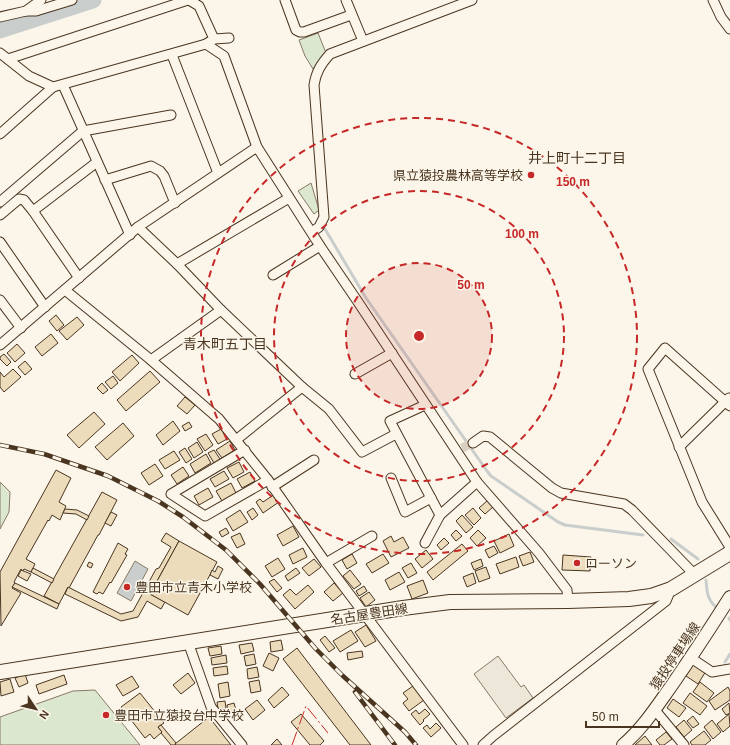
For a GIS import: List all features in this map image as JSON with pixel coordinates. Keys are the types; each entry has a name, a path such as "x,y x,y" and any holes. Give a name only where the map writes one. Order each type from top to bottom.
{"main road":[{"name":"名古屋豊田線","path":"0,672 450,602 568,602 629,599 651,596 671,589 730,553"},
{"name":"猿投停車場線","path":"623,745 655,710 691,658 730,597"}],"street":[{"path":"26,11 41,0"},
{"path":"0,17 26,11 36,11 72,0"},
{"path":"4,56 188,0 199,6 214,39"},
{"path":"285,0 296,30 300,32 304,32 351,15"},
{"path":"346,0 363,41"},
{"path":"312,232 319,227 324,217 314,85 316,73 321,64 330,54 472,0"},
{"path":"713,0 721,17 730,29"},
{"path":"0,134 53,87 172,55 206,44 214,39 229,38"},
{"path":"206,44 224,56 257,147 320,246 425,405 460,450 477,482 539,553 566,590 568,602"},
{"path":"172,55 218,173"},
{"path":"4,56 29,76 53,87"},
{"path":"63,85 130,235"},
{"path":"0,202 83,131 171,115"},
{"path":"0,345 138,228 257,147"},
{"path":"33,211 97,162"},
{"path":"105,180 151,166 160,170 164,176 175,202"},
{"path":"177,264 289,198"},
{"path":"0,215 19,199 24,200 79,278"},
{"path":"138,228 177,264 221,310 302,387 329,409 362,452 396,434"},
{"path":"0,242 45,307"},
{"path":"273,275 320,246"},
{"path":"65,290 151,360 219,419 270,483 326,563 366,614 463,745"},
{"path":"0,300 21,328"},
{"path":"151,360 221,310"},
{"path":"680,447 729,402 665,348 648,369 702,502 730,547"},
{"path":"355,374 392,353"},
{"path":"236,440 302,387"},
{"path":"425,405 390,421 440,514"},
{"path":"473,443 483,436 490,437 561,494 624,504 632,510 694,574"},
{"path":"245,450 171,494 205,516 314,460"},
{"path":"391,478 405,512 431,498"},
{"path":"425,542 440,514 477,482"},
{"path":"326,563 372,536"},
{"path":"486,745 493,736 666,601 671,589"},
{"path":"188,642 211,707 242,745"},
{"path":"691,658 712,672 730,669"},
{"path":"655,710 684,745"}],"green space":[{"path":"318,33 326,53 313,69 305,56 299,40"},
{"path":"311,183 319,210 314,214 298,191"},
{"path":"0,482 10,492 9,512 0,529"},
{"path":"95,690 140,745 0,745 0,717 73,691"}],"shaded area":[{"path":"135,561 148,569 131,601 117,593"},
{"path":"498,656 521,687 524,685 533,698 506,718 474,674"}],"building":[{"path":"56,315 64,325 57,331 49,321"},
{"path":"77,317 84,325 67,340 59,331"},
{"path":"51,334 58,343 42,356 35,347"},
{"path":"17,344 25,353 15,362 7,353"},
{"path":"4,354 11,362 7,366 0,359 0,357"},
{"path":"132,355 139,363 120,381 112,372"},
{"path":"25,361 32,369 25,375 18,367"},
{"path":"13,369 21,377 4,392 0,387 0,372 4,377"},
{"path":"150,371 160,382 126,411 117,400"},
{"path":"113,376 118,383 111,389 105,382"},
{"path":"102,383 108,390 103,394 97,388"},
{"path":"185,397 195,405 187,414 177,406"},
{"path":"94,412 105,424 79,448 67,435"},
{"path":"173,421 180,431 163,445 156,435"},
{"path":"189,422 192,427 185,431 182,426"},
{"path":"123,423 134,436 107,460 95,447"},
{"path":"221,429 227,439 218,444 212,434"},
{"path":"206,434 213,445 205,451 197,439"},
{"path":"230,441 235,450 222,458 216,450"},
{"path":"197,442 203,452 194,458 188,448"},
{"path":"185,448 192,459 186,463 179,452"},
{"path":"214,450 220,459 214,463 208,453"},
{"path":"174,451 180,460 165,469 159,460"},
{"path":"206,454 211,463 195,473 190,464"},
{"path":"239,462 244,472 233,478 227,468"},
{"path":"155,464 163,476 149,485 141,473"},
{"path":"183,467 189,476 177,484 171,475"},
{"path":"56,470 71,478 59,502 66,506 60,520 52,515 49,521 48,520 26,559 35,564 31,572 24,569 23,571 21,569 12,588 21,593 1,626 0,572"},
{"path":"224,471 229,479 215,487 210,479"},
{"path":"250,472 255,481 242,488 237,479"},
{"path":"231,483 236,493 222,501 216,491"},
{"path":"208,488 213,497 199,505 194,496"},
{"path":"102,492 117,500 99,535 59,604 44,596"},
{"path":"275,494 279,502 263,513 256,502 260,499 263,502"},
{"path":"487,501 493,507 485,514 479,508"},
{"path":"253,508 258,515 252,520 247,512"},
{"path":"473,508 481,518 474,525 465,515"},
{"path":"65,509 77,510 89,516 87,520 76,514 63,513"},
{"path":"240,510 248,522 233,531 226,519"},
{"path":"111,512 117,515 111,526 105,523"},
{"path":"462,515 473,527 466,533 456,521"},
{"path":"293,526 299,537 283,546 277,535"},
{"path":"226,528 229,533 222,537 219,532"},
{"path":"456,530 462,536 456,541 451,535"},
{"path":"478,530 486,538 477,546 470,538"},
{"path":"166,533 179,541 150,594 165,602 161,609 147,601 138,617 121,621 65,594 68,587 121,614 133,611 156,569 159,568 171,547 161,541"},
{"path":"240,533 245,544 237,548 231,537"},
{"path":"509,534 514,546 500,553 494,541"},
{"path":"391,536 394,542 403,537 409,548 391,557 383,541"},
{"path":"444,538 449,543 441,550 437,545"},
{"path":"179,541 217,562 188,615 150,594"},
{"path":"118,543 128,549 125,554 127,555 103,594 99,592 97,594 93,592"},
{"path":"462,544 468,551 433,580 427,572"},
{"path":"494,546 498,553 489,558 485,550"},
{"path":"303,548 307,557 293,564 289,555"},
{"path":"426,550 433,559 422,568 415,559"},
{"path":"530,552 534,562 523,566 519,556"},
{"path":"352,554 357,563 347,569 342,560"},
{"path":"383,554 389,563 372,573 366,564"},
{"name":"ローソン","path":"563,555 591,557 590,571 562,570"},
{"path":"516,557 519,567 500,574 496,564"},
{"path":"278,558 285,569 272,577 265,566"},
{"path":"314,559 321,567 309,576 302,568"},
{"path":"481,559 483,566 474,570 471,563"},
{"path":"89,562 93,564 91,568 87,566"},
{"path":"411,563 417,573 408,578 402,568"},
{"path":"218,566 223,569 218,579 210,575 212,570 215,572"},
{"path":"486,567 490,578 479,582 475,571"},
{"path":"33,568 54,579 52,583 31,572"},
{"path":"296,568 300,573 288,581 285,576"},
{"path":"21,570 31,574 27,581 18,576"},
{"path":"350,570 361,584 354,589 343,576"},
{"path":"399,572 405,582 390,590 385,580"},
{"path":"473,573 476,583 467,587 463,577"},
{"path":"274,579 282,588 277,592 269,582"},
{"path":"423,580 428,593 412,599 407,586"},
{"path":"15,583 59,604 57,609 12,587"},
{"path":"334,583 343,593 333,601 324,592"},
{"path":"308,585 314,592 295,609 283,595 290,589 296,595"},
{"path":"364,586 367,591 359,596 356,591"},
{"path":"369,592 375,600 366,607 360,598"},
{"path":"366,625 376,641 365,647 355,632"},
{"path":"351,630 358,641 340,652 333,641"},
{"path":"325,636 335,648 329,652 320,640"},
{"path":"281,640 283,650 271,652 270,642"},
{"path":"252,643 254,651 241,654 239,645"},
{"path":"221,646 222,654 210,656 208,648"},
{"path":"297,648 371,745 350,745 283,659"},
{"path":"362,651 363,657 348,660 347,653"},
{"path":"269,653 279,658 273,671 263,666"},
{"path":"254,654 256,664 246,666 244,656"},
{"path":"226,655 227,663 212,665 211,658"},
{"path":"694,663 706,671 698,684 686,676"},
{"path":"227,666 228,674 214,676 213,668"},
{"path":"257,667 259,677 248,679 247,669"},
{"path":"188,673 195,683 181,694 173,685"},
{"path":"25,674 28,683 19,687 15,678"},
{"path":"64,675 67,684 39,694 36,685"},
{"path":"132,676 139,687 123,696 116,685"},
{"path":"10,679 14,692 1,696 0,682"},
{"path":"259,680 261,691 251,693 249,682"},
{"path":"228,682 230,696 220,698 218,684"},
{"path":"700,682 714,693 707,702 693,692"},
{"path":"413,686 424,700 409,711 403,703 408,699 403,693"},
{"path":"282,687 289,695 274,708 268,700"},
{"path":"728,687 730,691 730,700 715,710 709,701"},
{"path":"140,693 164,723 158,727 162,732 154,739 150,734 145,738 121,707"},
{"path":"690,693 707,706 700,715 683,703"},
{"path":"673,699 686,708 679,717 667,708"},
{"path":"257,700 265,710 253,720 245,709"},
{"path":"225,701 226,708 218,709 217,702"},
{"path":"234,703 236,710 228,712 227,705"},
{"path":"729,703 730,713 726,715 722,709"},
{"path":"425,709 430,714 420,725 411,714 416,710 419,714"},
{"path":"301,714 324,741 320,745 310,745 291,722"},
{"path":"729,714 730,726 723,732 717,724"},
{"path":"693,716 699,724 693,728 687,721"},
{"path":"209,717 231,745 175,745 175,744"},
{"path":"684,720 692,730 684,737 676,727"},
{"path":"712,720 721,732 713,739 704,727"},
{"path":"436,723 441,728 431,737 423,728 427,725 430,729"},
{"path":"161,725 176,743 175,745 171,745 161,733 162,732 158,727"},
{"path":"704,731 711,740 705,745 692,745 690,742"},
{"path":"666,732 672,739 664,745 660,745 656,740"},
{"path":"645,736 652,745 635,745"},
{"path":"277,739 282,745 271,745"}],"waterway":[{"path":"0,30 93,0"},
{"path":"325,229 366,298 491,476 558,522 565,525 643,535"},
{"path":"671,539 698,559"},
{"path":"706,580 709,599 717,608"},
{"path":"725,662 730,654"}],"tunnel":[{"path":"462,448 473,443"}],"railway":[{"path":"0,445 44,454 108,476 158,501 183,517 226,550 260,584 315,648 343,676 405,732 416,745"},
{"path":"355,692 395,745"}],"power":[{"path":"292,745 306,706 328,733"}],"place":[{"name":"県立猿投農林高等学校","path":"531,175"},
{"name":"ローソン","path":"577,563"},
{"name":"豊田市立青木小学校","path":"127,587"},
{"name":"豊田市立猿投台中学校","path":"106,715"}],"district":[{"name":"井上町十二丁目","path":"577,158"},
{"name":"青木町五丁目","path":"225,344"}]}
